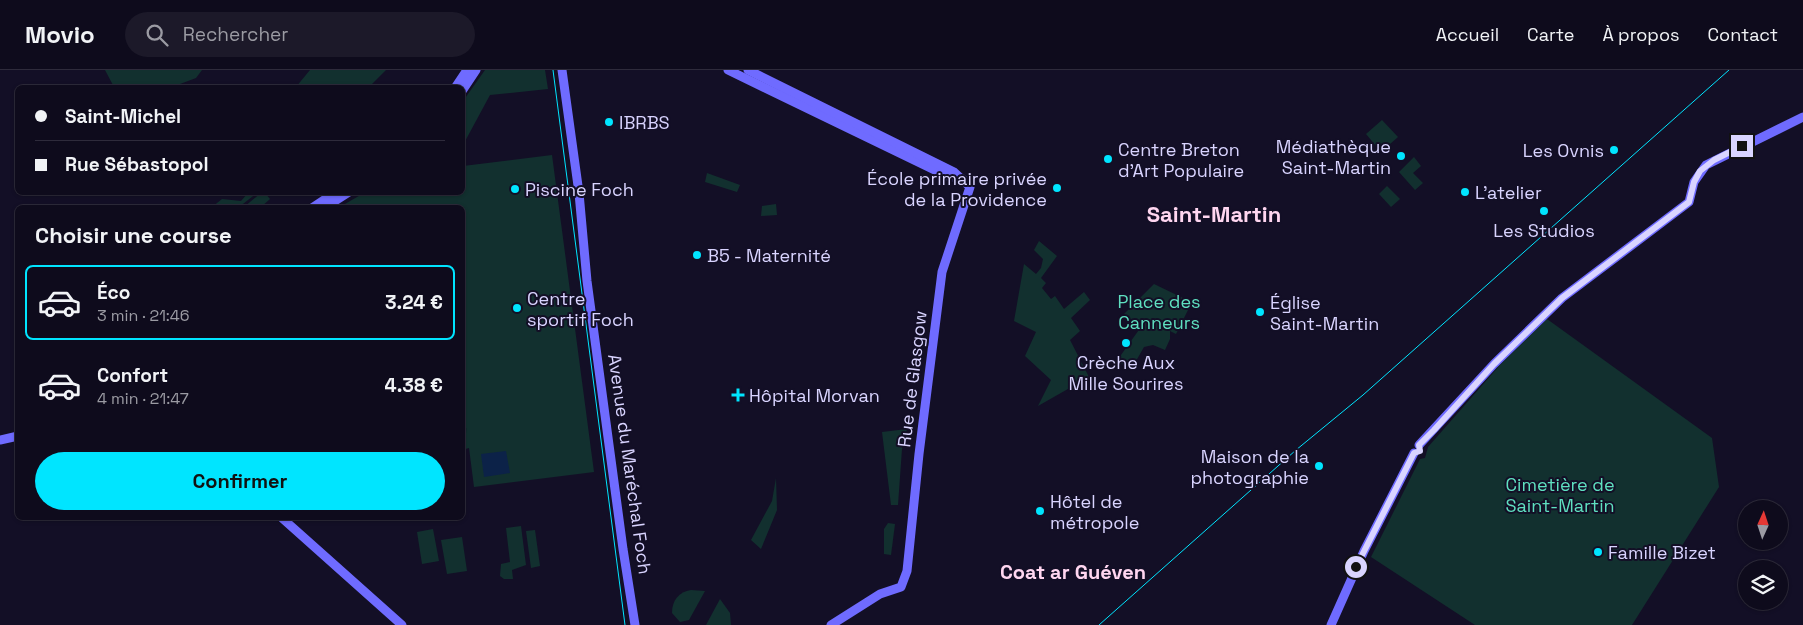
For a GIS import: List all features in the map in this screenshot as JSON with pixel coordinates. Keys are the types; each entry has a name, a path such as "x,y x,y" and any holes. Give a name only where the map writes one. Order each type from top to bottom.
{"main road":[{"path":"452,85 462,70"},
{"path":"457,85 467,70"},
{"path":"461,85 471,70"},
{"path":"465,86 476,70"},
{"name":"Avenue du Maréchal Foch","path":"562,70 623,549 636,625"},
{"path":"728,70 949,177 964,179"},
{"path":"748,70 954,172 964,179"},
{"path":"1331,625 1364,551 1416,449 1494,364 1562,298 1689,202 1694,182 1706,165 1803,117"},
{"name":"Rue de Glasgow","path":"831,625 880,594 901,587 907,571 920,446 942,272 970,187 964,179"},
{"path":"316,205 332,195"},
{"path":"329,205 344,195"},
{"path":"2,440 15,437"},
{"path":"284,520 402,625"}],"green space":[{"path":"105,70 202,70 196,78 180,85 113,85"},
{"path":"310,70 386,70 371,85 298,85"},
{"path":"485,70 545,70 548,89 490,95 465,141 465,98"},
{"path":"1382,120 1398,137 1381,152 1366,134"},
{"name":"Centre sportif Foch","path":"552,155 594,472 474,487 469,448 465,449 465,424 467,433 465,422 465,205 343,205 361,195 465,195 465,166"},
{"path":"1414,157 1421,166 1413,173 1423,183 1415,190 1399,172"},
{"path":"707,173 740,185 737,192 705,182"},
{"path":"1387,186 1400,199 1391,207 1379,194"},
{"path":"246,195 254,195 242,205 214,205 222,199 241,201"},
{"path":"259,195 267,195 270,199 263,205 246,205"},
{"path":"776,204 777,215 761,216 762,206"},
{"path":"1039,241 1057,256 1041,278 1046,283 1042,288 1051,299 1055,296 1064,309 1084,292 1090,300 1071,318 1080,331 1070,340 1089,377 1038,406 1051,380 1025,356 1036,332 1014,321 1024,264 1036,274 1041,268 1043,259 1034,250"},
{"name":"Place des Canneurs","path":"1154,284 1183,298 1188,310 1176,334 1170,331 1170,339 1165,350 1153,345 1144,347 1132,368 1116,362 1141,327 1124,314"},
{"name":"Cimetière de Saint-Martin","path":"1547,319 1712,438 1719,487 1632,625 1475,625 1371,557 1420,459 1425,458 1428,447 1500,365"},
{"path":"907,429 902,449 898,505 891,505 882,432"},
{"path":"776,478 777,510 761,549 751,540 772,501"},
{"path":"888,523 895,524 891,555 884,554 884,529"},
{"path":"521,526 526,565 512,570 513,579 504,579 500,576 501,564 510,562 506,528"},
{"path":"433,529 439,561 422,564 417,532"},
{"path":"535,530 540,566 531,568 526,531"},
{"path":"462,537 467,571 447,574 441,540"},
{"path":"691,590 705,591 689,620 680,622 672,613 673,604 677,597"},
{"path":"720,599 730,613 731,625 706,625"}],"water":[{"path":"506,451 510,473 484,477 481,454"}],"tram line":[{"path":"553,70 625,625"},
{"path":"1099,625 1296,450 1363,395 1729,70"}],"place":[{"name":"IBRBS","path":"609,122"},
{"name":"Les Ovnis","path":"1614,150"},
{"name":"Médiathèque Saint-Martin","path":"1401,156"},
{"name":"Centre Breton d'Art Populaire","path":"1108,159"},
{"name":"École primaire privée de la Providence","path":"1057,188"},
{"name":"Piscine Foch","path":"515,189"},
{"name":"L’atelier","path":"1465,192"},
{"name":"Les Studios","path":"1544,211"},
{"name":"B5 - Maternité","path":"697,255"},
{"name":"Centre sportif Foch","path":"517,308"},
{"name":"Église Saint-Martin","path":"1260,312"},
{"name":"Crèche Aux Mille Sourires","path":"1126,343"},
{"name":"Hôpital Morvan","path":"738,395"},
{"name":"Maison de la photographie","path":"1319,466"},
{"name":"Hôtel de métropole","path":"1040,511"},
{"name":"Famille Bizet","path":"1598,552"}],"district":[{"name":"Saint-Martin","path":"1214,214"},
{"name":"Coat ar Guéven","path":"1073,572"}],"route":[{"path":"1356,567 1414,453 1419,453 1419,445 1423,440 1542,316 1562,298 1689,202 1694,182 1706,165 1742,146"}]}
